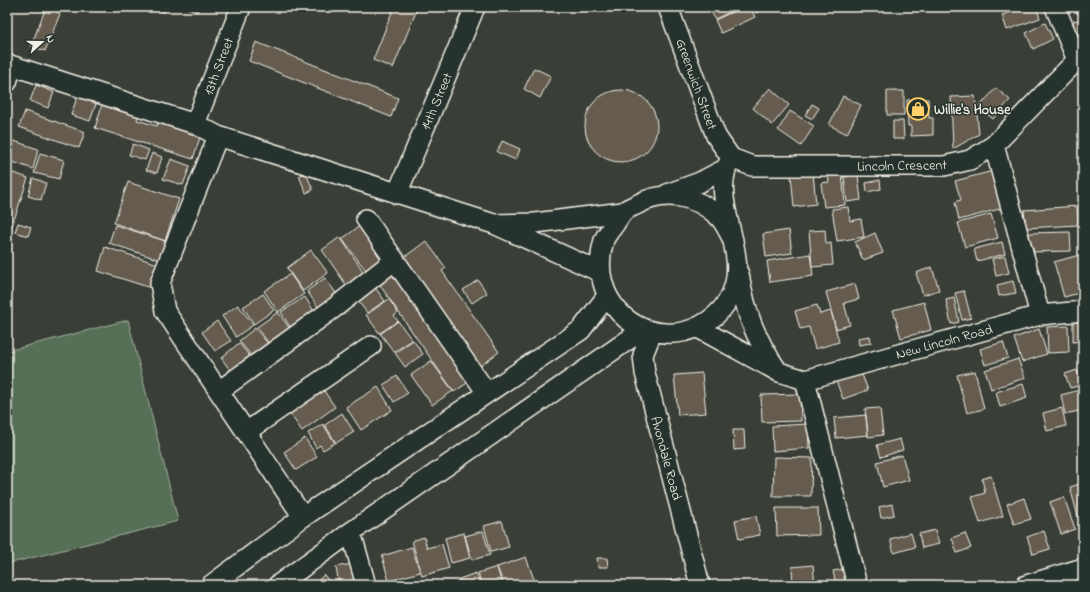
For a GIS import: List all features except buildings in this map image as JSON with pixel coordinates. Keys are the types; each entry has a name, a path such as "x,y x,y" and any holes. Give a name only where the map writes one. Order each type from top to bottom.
{"street":[{"name":"13th Street","path":"196,124 241,7"},
{"name":"14th Street","path":"397,194 475,7"},
{"name":"Greenwich Street","path":"668,7 716,136 728,164"},
{"path":"1054,7 1080,59"},
{"name":"Lincoln Crescent","path":"728,164 752,166 944,166 970,160 994,145 1080,59"},
{"path":"9,71 196,124 218,136 494,224 600,272"},
{"path":"218,136 160,283 165,311 303,517"},
{"path":"994,145 1040,315"},
{"path":"494,224 535,223 623,212 648,198 674,192 700,182 728,164"},
{"path":"728,164 724,194 727,218 738,264 745,306 752,328 765,352 779,372"},
{"path":"648,198 674,195 699,202 720,218 733,240"},
{"path":"623,212 604,239 600,272 607,296 622,316 648,331 676,334 698,328 715,317 727,302 735,284 738,264"},
{"path":"366,219 487,393"},
{"path":"218,391 334,308 395,260"},
{"path":"211,585 303,517 581,330 607,296"},
{"name":"New Lincoln Road","path":"805,380 1040,315 1083,310"},
{"path":"698,328 779,372 805,380 857,585"},
{"path":"278,585 351,532 648,331"},
{"name":"Avondale Road","path":"648,331 643,355 645,373 700,585"},
{"path":"246,432 371,346"},
{"path":"351,532 366,585"},
{"path":"1026,585 1083,568"}],"green space":[{"path":"128,320 178,521 7,564 7,351"}],"place":[{"name":"Willie's House","path":"918,109"}]}
